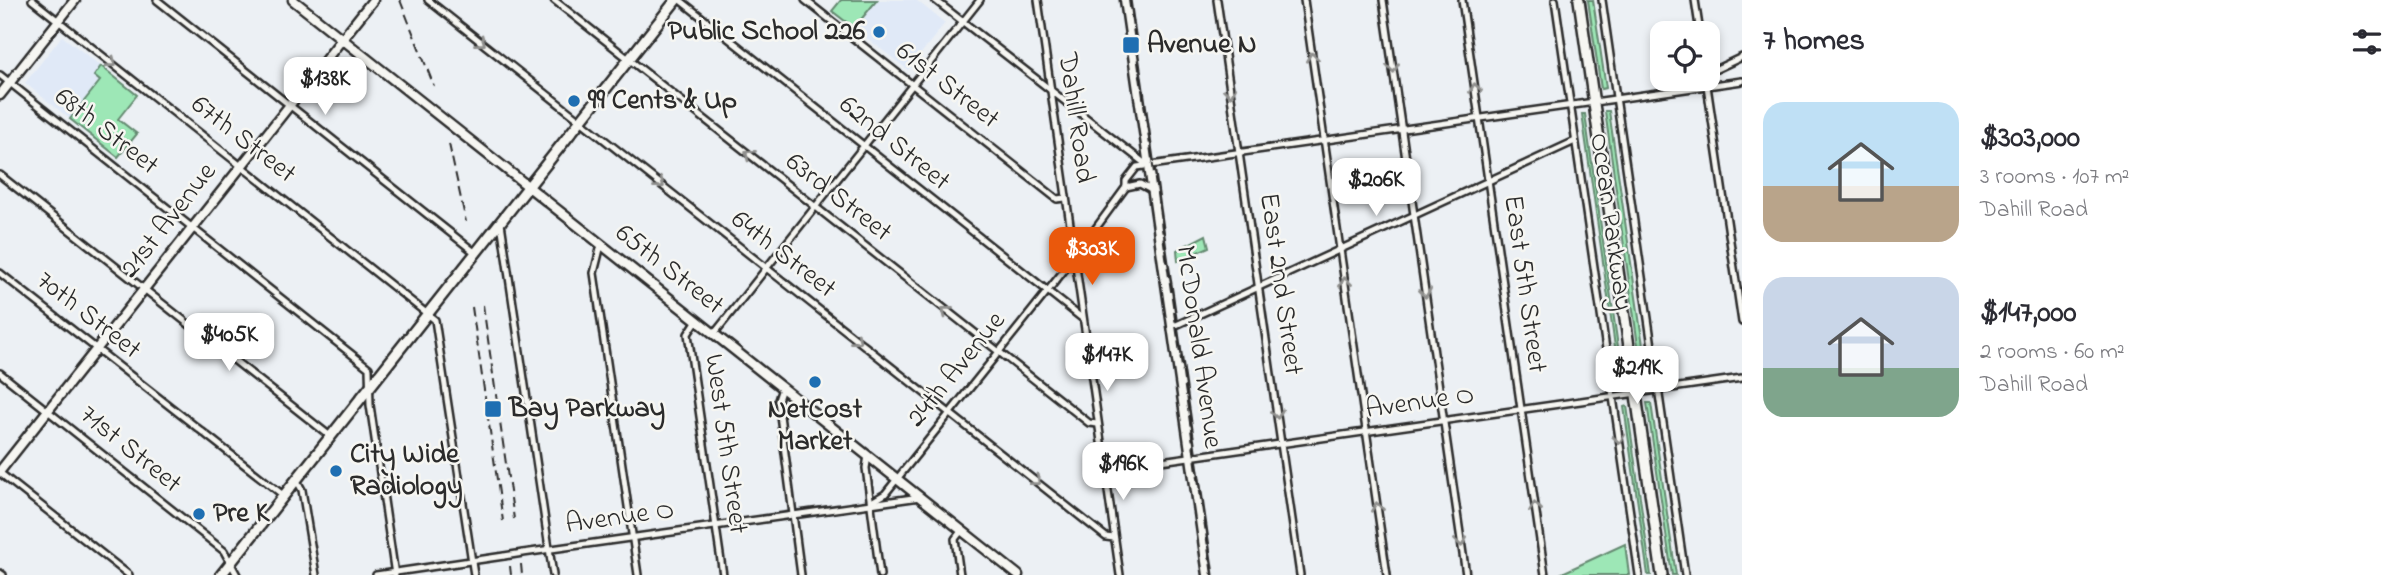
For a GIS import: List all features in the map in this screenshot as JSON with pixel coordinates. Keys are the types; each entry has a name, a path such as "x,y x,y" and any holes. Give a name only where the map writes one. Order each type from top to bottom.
{"main road":[{"path":"0,94 75,0"},
{"name":"65th Street","path":"293,0 1018,575"},
{"name":"21st Avenue","path":"0,472 373,0"},
{"path":"221,575 678,0"},
{"name":"McDonald Avenue","path":"1125,0 1208,575"},
{"name":"Ocean Parkway","path":"1578,0 1662,575"}],"street":[{"name":"67th Street","path":"32,0 427,313"},
{"path":"157,0 477,254"},
{"name":"64th Street","path":"428,0 1106,537 1114,538"},
{"name":"63rd Street","path":"554,0 1089,423 1098,424"},
{"name":"62nd Street","path":"678,0 1083,319"},
{"name":"61st Street","path":"805,0 1057,198 1065,198"},
{"path":"935,0 1148,166 1658,91"},
{"path":"714,334 980,0"},
{"name":"Dahill Road","path":"1038,0 1120,575"},
{"name":"East 2nd Street","path":"1217,0 1300,575"},
{"path":"1304,0 1387,575"},
{"path":"1383,0 1466,575"},
{"name":"East 5th Street","path":"1462,0 1545,575"},
{"name":"Ocean Parkway","path":"1555,0 1639,575"},
{"name":"Ocean Parkway","path":"1602,0 1685,575"},
{"path":"1695,0 1698,21"},
{"path":"1720,67 1742,57"},
{"name":"68th Street","path":"0,75 369,368 370,386"},
{"path":"1720,81 1742,80"},
{"path":"1707,91 1742,322"},
{"path":"1172,327 1575,141"},
{"name":"24th Avenue","path":"897,479 1074,258 1126,187 1126,181 1137,167 1148,166"},
{"path":"0,175 330,436"},
{"path":"1126,187 1140,184 1152,192"},
{"path":"501,223 553,575"},
{"path":"601,245 594,272 638,575"},
{"name":"70th Street","path":"0,273 283,495"},
{"path":"427,313 437,326 474,575"},
{"name":"West 5th Street","path":"696,320 688,334 723,575"},
{"name":"71st Street","path":"0,373 224,551 237,575"},
{"name":"Avenue O","path":"1105,470 1742,378"},
{"path":"370,386 370,405 394,574"},
{"path":"782,387 778,400 801,575"},
{"path":"868,456 866,468 880,575"},
{"path":"0,472 129,575"},
{"path":"296,479 305,502 316,575"},
{"path":"870,503 885,494 897,479"},
{"name":"Avenue O","path":"376,575 920,498"},
{"path":"960,575 955,539 962,530"}],"shaded area":[{"path":"877,0 916,0 945,23 908,70 854,28"},
{"path":"62,36 101,66 94,75 100,81 70,119 25,83"}],"green space":[{"path":"841,0 877,0 854,28 832,11"},
{"path":"1588,0 1593,0 1606,88 1601,89"},
{"path":"101,66 137,95 118,119 137,134 118,157 70,119 100,81 94,76"},
{"path":"1605,111 1609,111 1648,380 1643,381"},
{"path":"1582,114 1585,114 1623,382 1620,382"},
{"path":"1206,235 1209,247 1178,261 1177,250"},
{"path":"1647,403 1651,403 1676,575 1672,575"},
{"path":"1627,406 1651,575 1648,575 1624,407"},
{"path":"1625,544 1629,575 1558,575"}],"railway":[{"path":"400,0 434,86"},
{"path":"1129,0 1212,575"},
{"path":"449,144 466,222"},
{"path":"483,305 514,519"},
{"path":"472,307 503,521"},
{"path":"521,564 522,575"},
{"path":"510,566 511,575"}],"place":[{"name":"Public School 226","path":"879,32"},
{"name":"Avenue N","path":"1131,45"},
{"name":"99 Cents & Up","path":"574,101"},
{"name":"NetCost Market","path":"815,382"},
{"name":"Bay Parkway","path":"493,409"},
{"name":"City Wide Radiology","path":"336,471"},
{"name":"Pre K","path":"199,514"}]}
